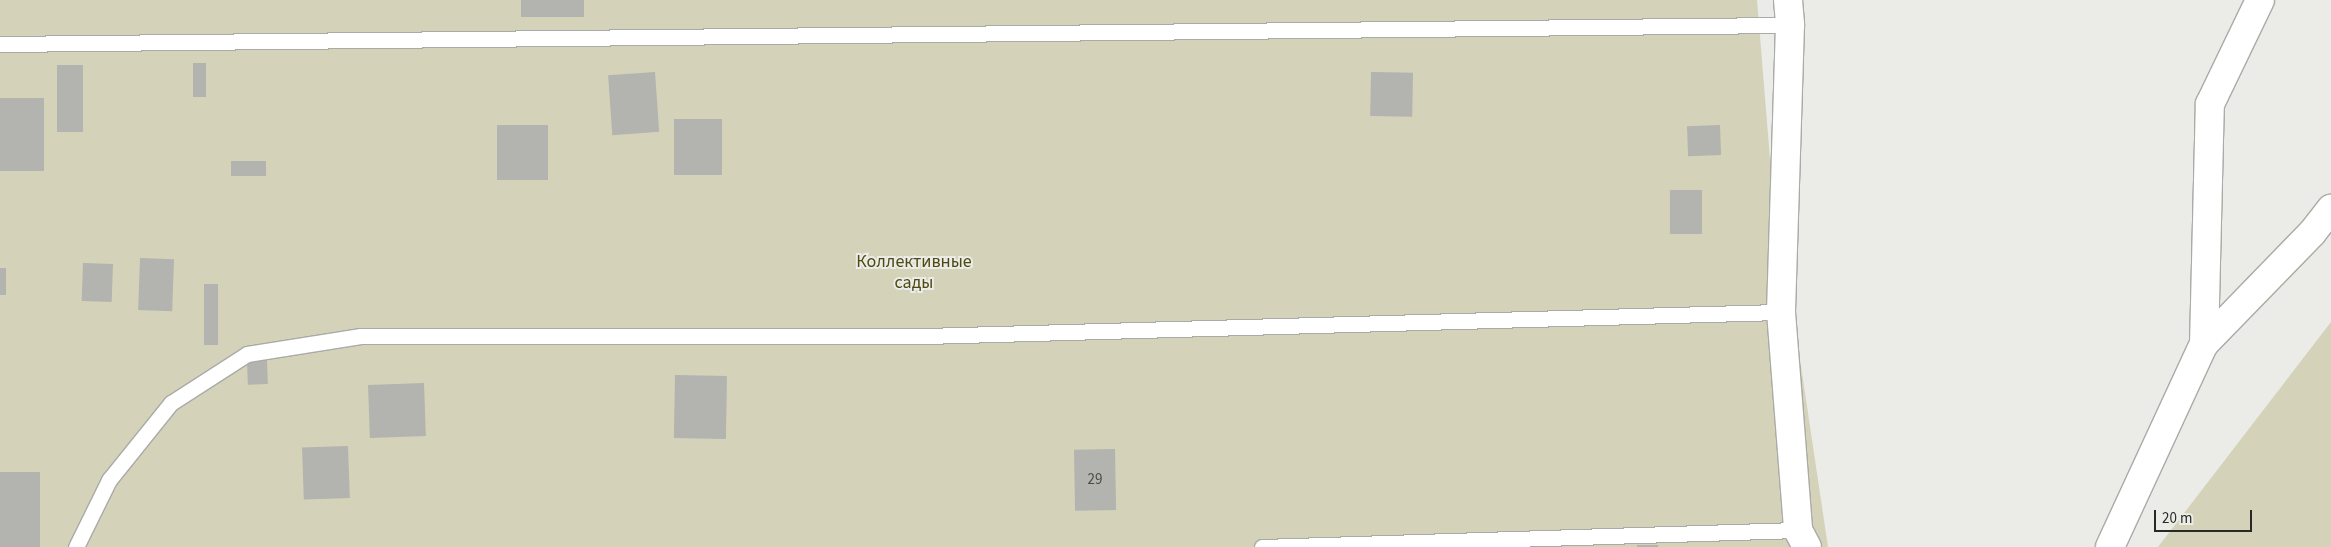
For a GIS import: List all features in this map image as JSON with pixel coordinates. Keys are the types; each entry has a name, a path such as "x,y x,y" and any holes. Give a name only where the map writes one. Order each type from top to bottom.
{"street":[{"path":"2204,344 2210,104 2260,0"},
{"path":"1789,12 1781,312 1803,539"},
{"path":"2110,547 2204,344 2312,233 2331,209"}],"lane":[{"path":"0,44 1789,12"},
{"path":"76,547 109,480 171,403 246,354 361,336 925,336 1781,312"},
{"path":"1262,547 1803,539"}],"green space":[{"name":"Коллективные сады","path":"0,0 1757,0 1770,159 1828,547 0,547"},
{"path":"2331,322 2331,547 2158,547"}],"building":[{"path":"521,0 584,0 584,17 521,17"},
{"path":"193,63 206,63 206,97 193,97"},
{"path":"57,65 83,65 83,132 57,132"},
{"path":"655,72 659,132 612,135 608,75"},
{"path":"1371,72 1413,73 1412,117 1370,116"},
{"path":"0,98 44,98 44,171 0,171"},
{"path":"674,119 722,119 722,175 674,175"},
{"path":"497,125 548,125 548,180 497,180"},
{"path":"1720,125 1721,155 1688,156 1687,126"},
{"path":"231,161 266,161 266,176 231,176"},
{"path":"1670,190 1702,190 1702,234 1670,234"},
{"path":"140,258 174,259 172,311 138,310"},
{"path":"83,263 113,264 112,302 82,301"},
{"path":"0,268 6,268 6,295 0,295"},
{"path":"204,284 218,284 218,345 204,345"},
{"path":"267,360 268,384 248,385 247,361"},
{"path":"675,375 727,376 726,439 674,438"},
{"path":"424,383 426,436 370,438 368,385"},
{"path":"348,446 350,498 304,500 302,448"},
{"path":"1115,449 1116,510 1075,511 1074,450"},
{"path":"0,472 40,472 40,547 0,547"},
{"path":"1637,545 1658,545 1658,547 1637,547"}]}
